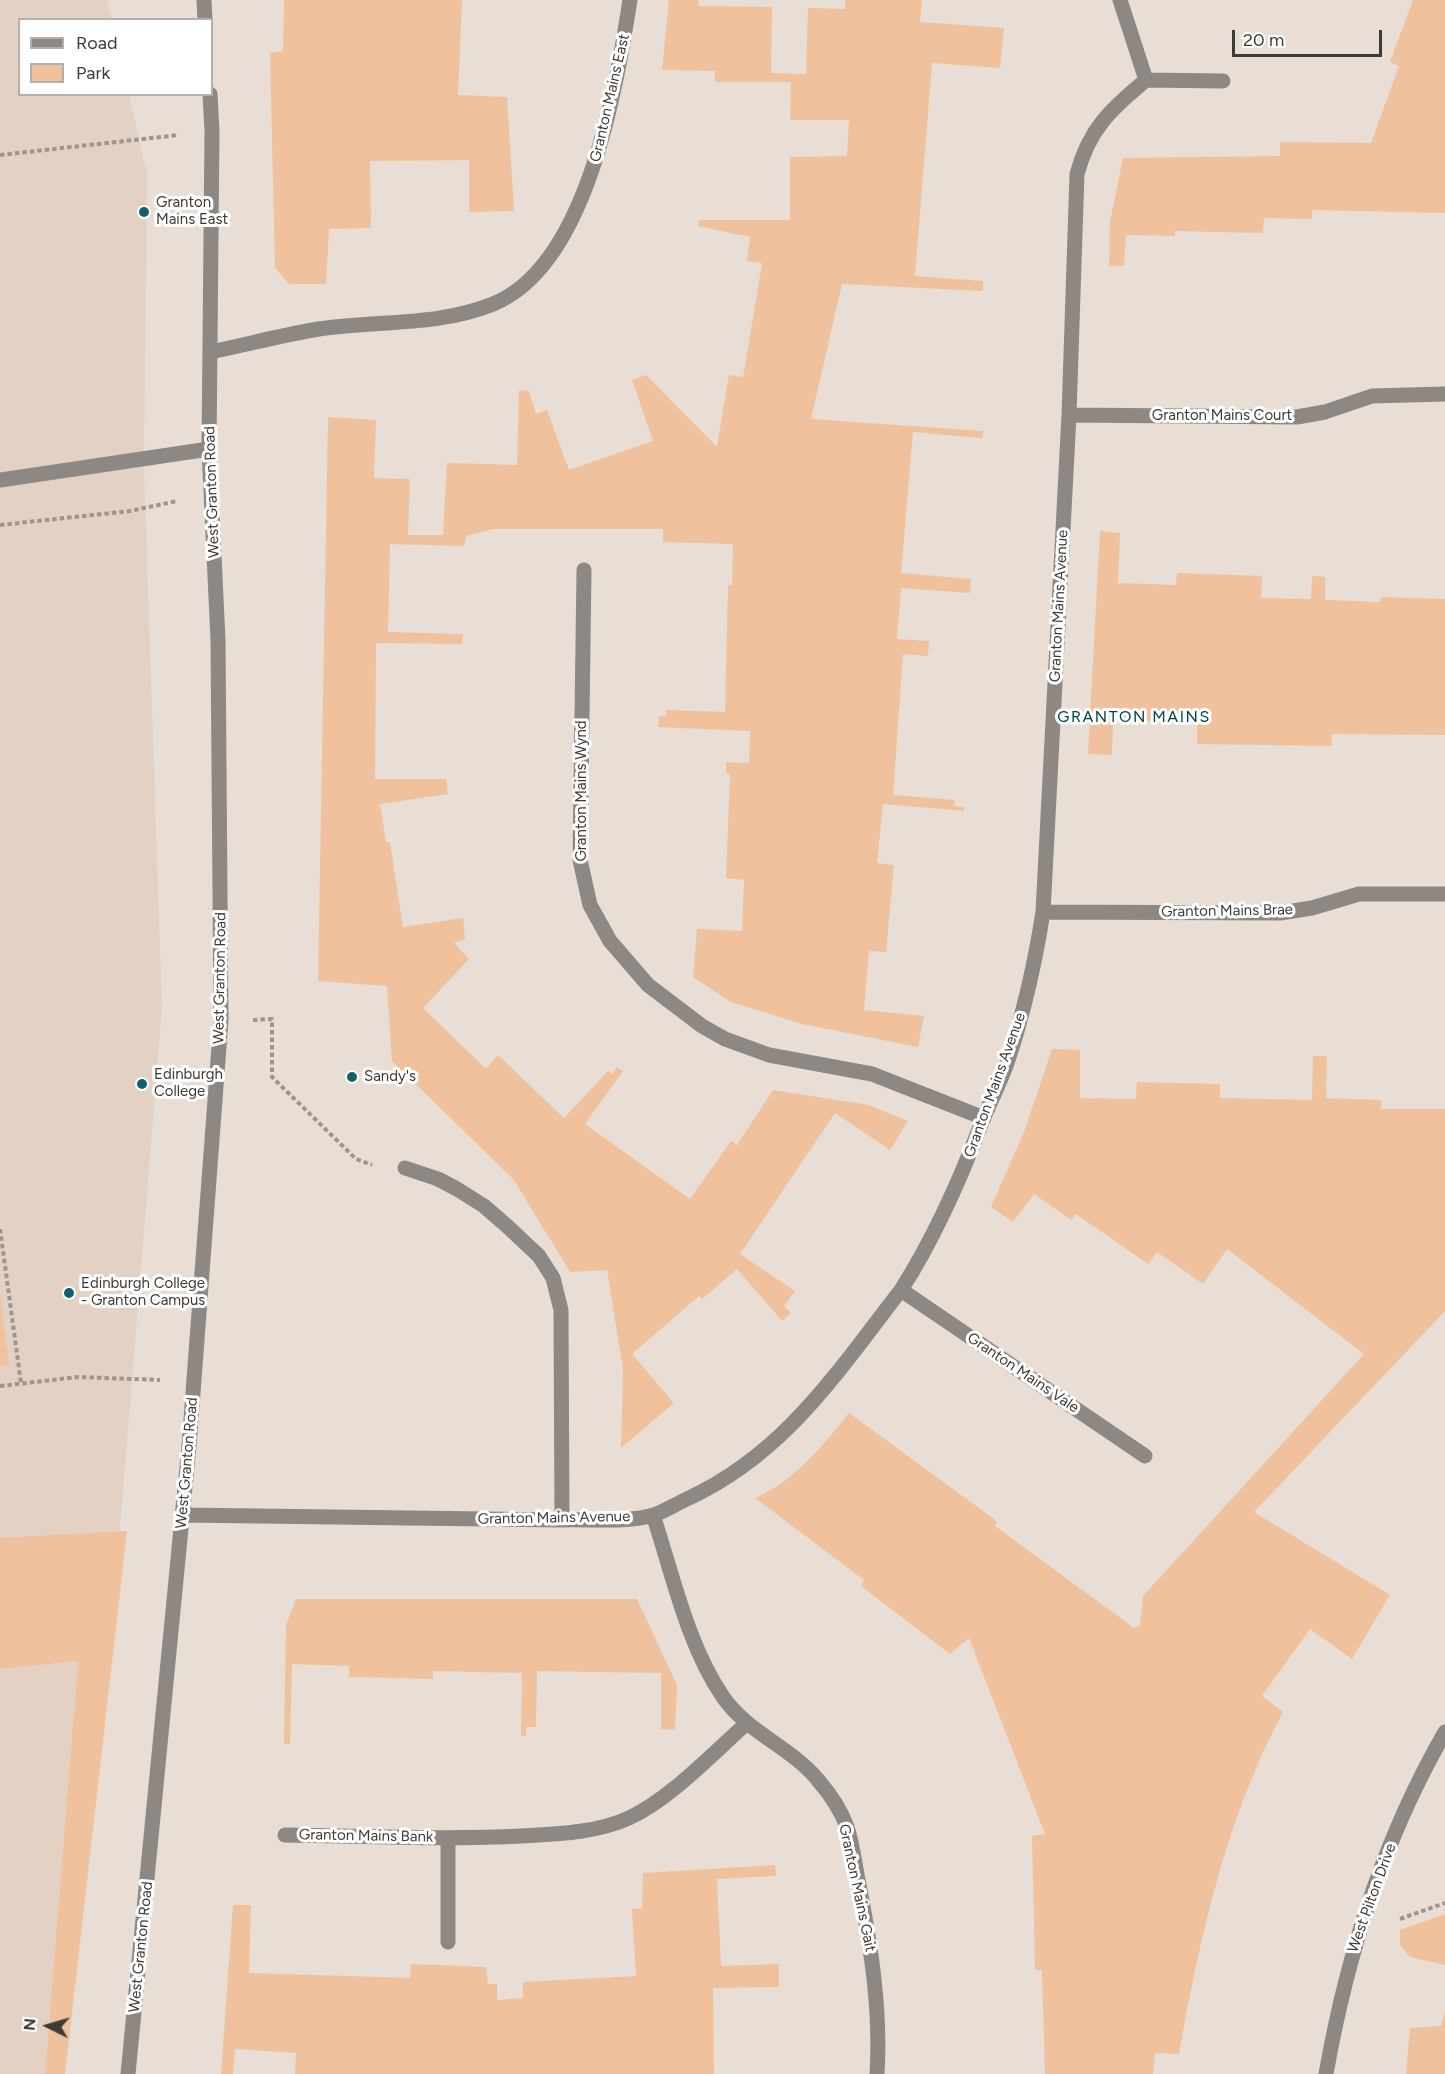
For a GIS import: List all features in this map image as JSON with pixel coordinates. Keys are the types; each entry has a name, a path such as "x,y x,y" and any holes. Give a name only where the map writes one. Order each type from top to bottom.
{"street":[{"path":"204,0 205,18"},
{"name":"Granton Mains East","path":"210,352 314,330 399,322 476,310 495,303 524,284 545,261 558,242 577,211 592,174 613,96 630,0"},
{"path":"1120,0 1146,80 1223,81"},
{"name":"Granton Mains Avenue","path":"182,1515 562,1520 619,1519 653,1515 714,1486 769,1448 803,1414 901,1290 951,1199 1006,1065 1027,997 1043,912 1069,415 1077,174 1087,143 1095,129 1112,108 1146,80"},
{"name":"West Granton Road","path":"128,2074 194,1382 221,1020 218,640 210,449 212,131 210,96"},
{"name":"Granton Mains Court","path":"1069,415 1297,417 1325,412 1372,396 1445,394"},
{"path":"0,480 210,449"},
{"name":"Granton Mains Wynd","path":"584,570 580,860 590,904 610,941 648,985 702,1026 725,1039 791,1060 872,1074 984,1118"},
{"name":"Granton Mains Brae","path":"1043,912 1280,913 1312,908 1359,894 1445,894"},
{"path":"405,1168 438,1179 484,1206 539,1256 553,1278 561,1310 562,1520"},
{"name":"Granton Mains Vale","path":"901,1290 1145,1456"},
{"name":"Granton Mains Gait","path":"653,1515 699,1652 725,1699 746,1724 792,1756 817,1779 836,1804 847,1826 874,1967 878,2016 877,2074"},
{"name":"Granton Mains Bank","path":"285,1835 448,1838 558,1834 603,1826 629,1818 671,1789 746,1724"},
{"name":"West Pilton Drive","path":"1326,2074 1352,1953 1364,1911 1405,1810 1445,1732"},
{"name":"Granton Mains Bank","path":"448,1838 448,1942"}],"path":[{"path":"0,155 212,131"},
{"path":"0,525 130,511 212,493"},
{"path":"221,1020 273,1019 272,1077 356,1159 376,1167 405,1168"},
{"path":"0,1229 21,1383"},
{"path":"0,1386 78,1377 194,1382"}],"shaded area":[{"name":"Edinburgh College - Granton Campus","path":"0,0 107,0 112,18 18,18 18,96 129,96 147,175 144,469 162,1008 116,1578 0,1594"},
{"path":"78,1661 45,2074 0,2074 0,1669"}],"green space":[{"path":"284,0 462,0 458,95 507,97 514,211 469,212 469,160 370,161 371,228 329,229 326,284 289,284 275,268 270,53 283,51"},
{"path":"669,0 698,0 699,6 772,7 771,73 806,74 808,8 845,9 845,0 922,0 920,22 1004,28 1000,68 932,63 915,276 983,281 983,291 842,284 811,419 983,431 982,438 913,432 901,573 971,579 970,593 901,588 897,639 929,641 928,656 903,654 893,795 955,800 954,806 964,807 964,811 883,804 877,863 894,865 886,952 869,951 864,1010 924,1016 918,1047 802,1024 731,1002 693,977 697,929 742,931 744,880 726,878 730,774 726,773 726,762 749,763 750,731 658,727 659,716 666,716 667,710 725,712 728,586 732,585 733,544 663,542 663,529 493,529 466,536 464,546 390,544 388,632 463,634 462,644 376,643 375,779 446,779 448,794 380,804 386,842 390,842 403,927 463,918 465,939 454,943 469,959 423,1008 486,1069 498,1055 564,1118 608,1071 612,1074 617,1067 623,1071 585,1124 690,1199 731,1141 737,1145 773,1090 869,1105 908,1121 890,1150 835,1113 740,1254 795,1291 784,1306 791,1313 782,1321 737,1269 702,1299 699,1296 632,1354 674,1403 621,1448 623,1370 607,1270 570,1272 514,1180 392,1061 387,986 318,981 328,417 376,420 374,478 410,479 408,535 443,535 447,463 517,465 519,390 529,391 536,414 547,410 569,470 653,441 632,380 646,375 717,447 729,375 743,377 762,263 747,261 750,237 698,226 699,220 790,220 790,157 847,156 849,120 790,120 791,82 715,82 715,71 662,70"},
{"path":"1413,0 1445,0 1445,213 1312,210 1312,219 1264,218 1263,233 1175,231 1175,236 1126,235 1124,266 1109,266 1110,222 1123,158 1280,156 1280,142 1371,143 1399,66 1390,62"},
{"path":"1100,531 1120,533 1118,583 1176,585 1177,573 1262,576 1261,598 1311,599 1312,576 1325,577 1325,600 1380,602 1381,597 1445,599 1445,735 1331,734 1332,746 1197,744 1197,722 1113,720 1112,755 1088,754"},
{"path":"1052,1049 1080,1050 1080,1098 1136,1099 1137,1082 1220,1084 1220,1098 1312,1100 1313,1056 1327,1056 1326,1098 1381,1100 1381,1109 1445,1109 1445,1311 1254,1512 1390,1595 1352,1659 1310,1629 1262,1696 1283,1712 1263,1752 1231,1836 1206,1922 1179,2054 1155,2053 1153,2074 1045,2074 1042,1970 1035,1970 1032,1836 1045,1834 969,1638 950,1654 861,1586 864,1580 755,1498 782,1482 807,1462 849,1413 994,1519 997,1522 995,1526 1134,1628 1140,1625 1143,1596 1364,1354 1227,1249 1203,1284 1157,1252 1148,1264 1076,1214 1071,1220 1034,1194 1013,1222 991,1207 1024,1132"},
{"path":"0,1294 9,1366 0,1365"},
{"path":"127,1531 65,2074 45,2074 78,1661 0,1669 0,1538"},
{"path":"296,1599 637,1599 677,1685 675,1730 661,1729 661,1673 537,1671 536,1727 526,1727 526,1736 521,1736 522,1673 433,1671 433,1679 349,1677 349,1666 292,1664 290,1744 284,1744 286,1625"},
{"path":"775,1865 776,1876 717,1879 721,1966 779,1964 779,1987 713,1988 714,2074 295,2074 296,2053 235,2049 233,2074 221,2074 233,1905 251,1905 249,1973 410,1978 411,1964 486,1967 488,1984 497,1984 497,2000 523,1998 523,1982 636,1976 632,1909 642,1908 643,1873"},
{"path":"1445,1914 1445,1965 1410,1957 1400,1945 1400,1930"},
{"path":"1445,2011 1445,2074 1406,2074 1410,2028 1441,2026"}],"place":[{"name":"Granton Mains East","path":"144,212"},
{"name":"Sandy's","path":"352,1077"},
{"name":"Edinburgh College","path":"142,1084"},
{"name":"Edinburgh College - Granton Campus","path":"69,1293"}],"district":[{"name":"GRANTON MAINS","path":"1134,717"}]}
